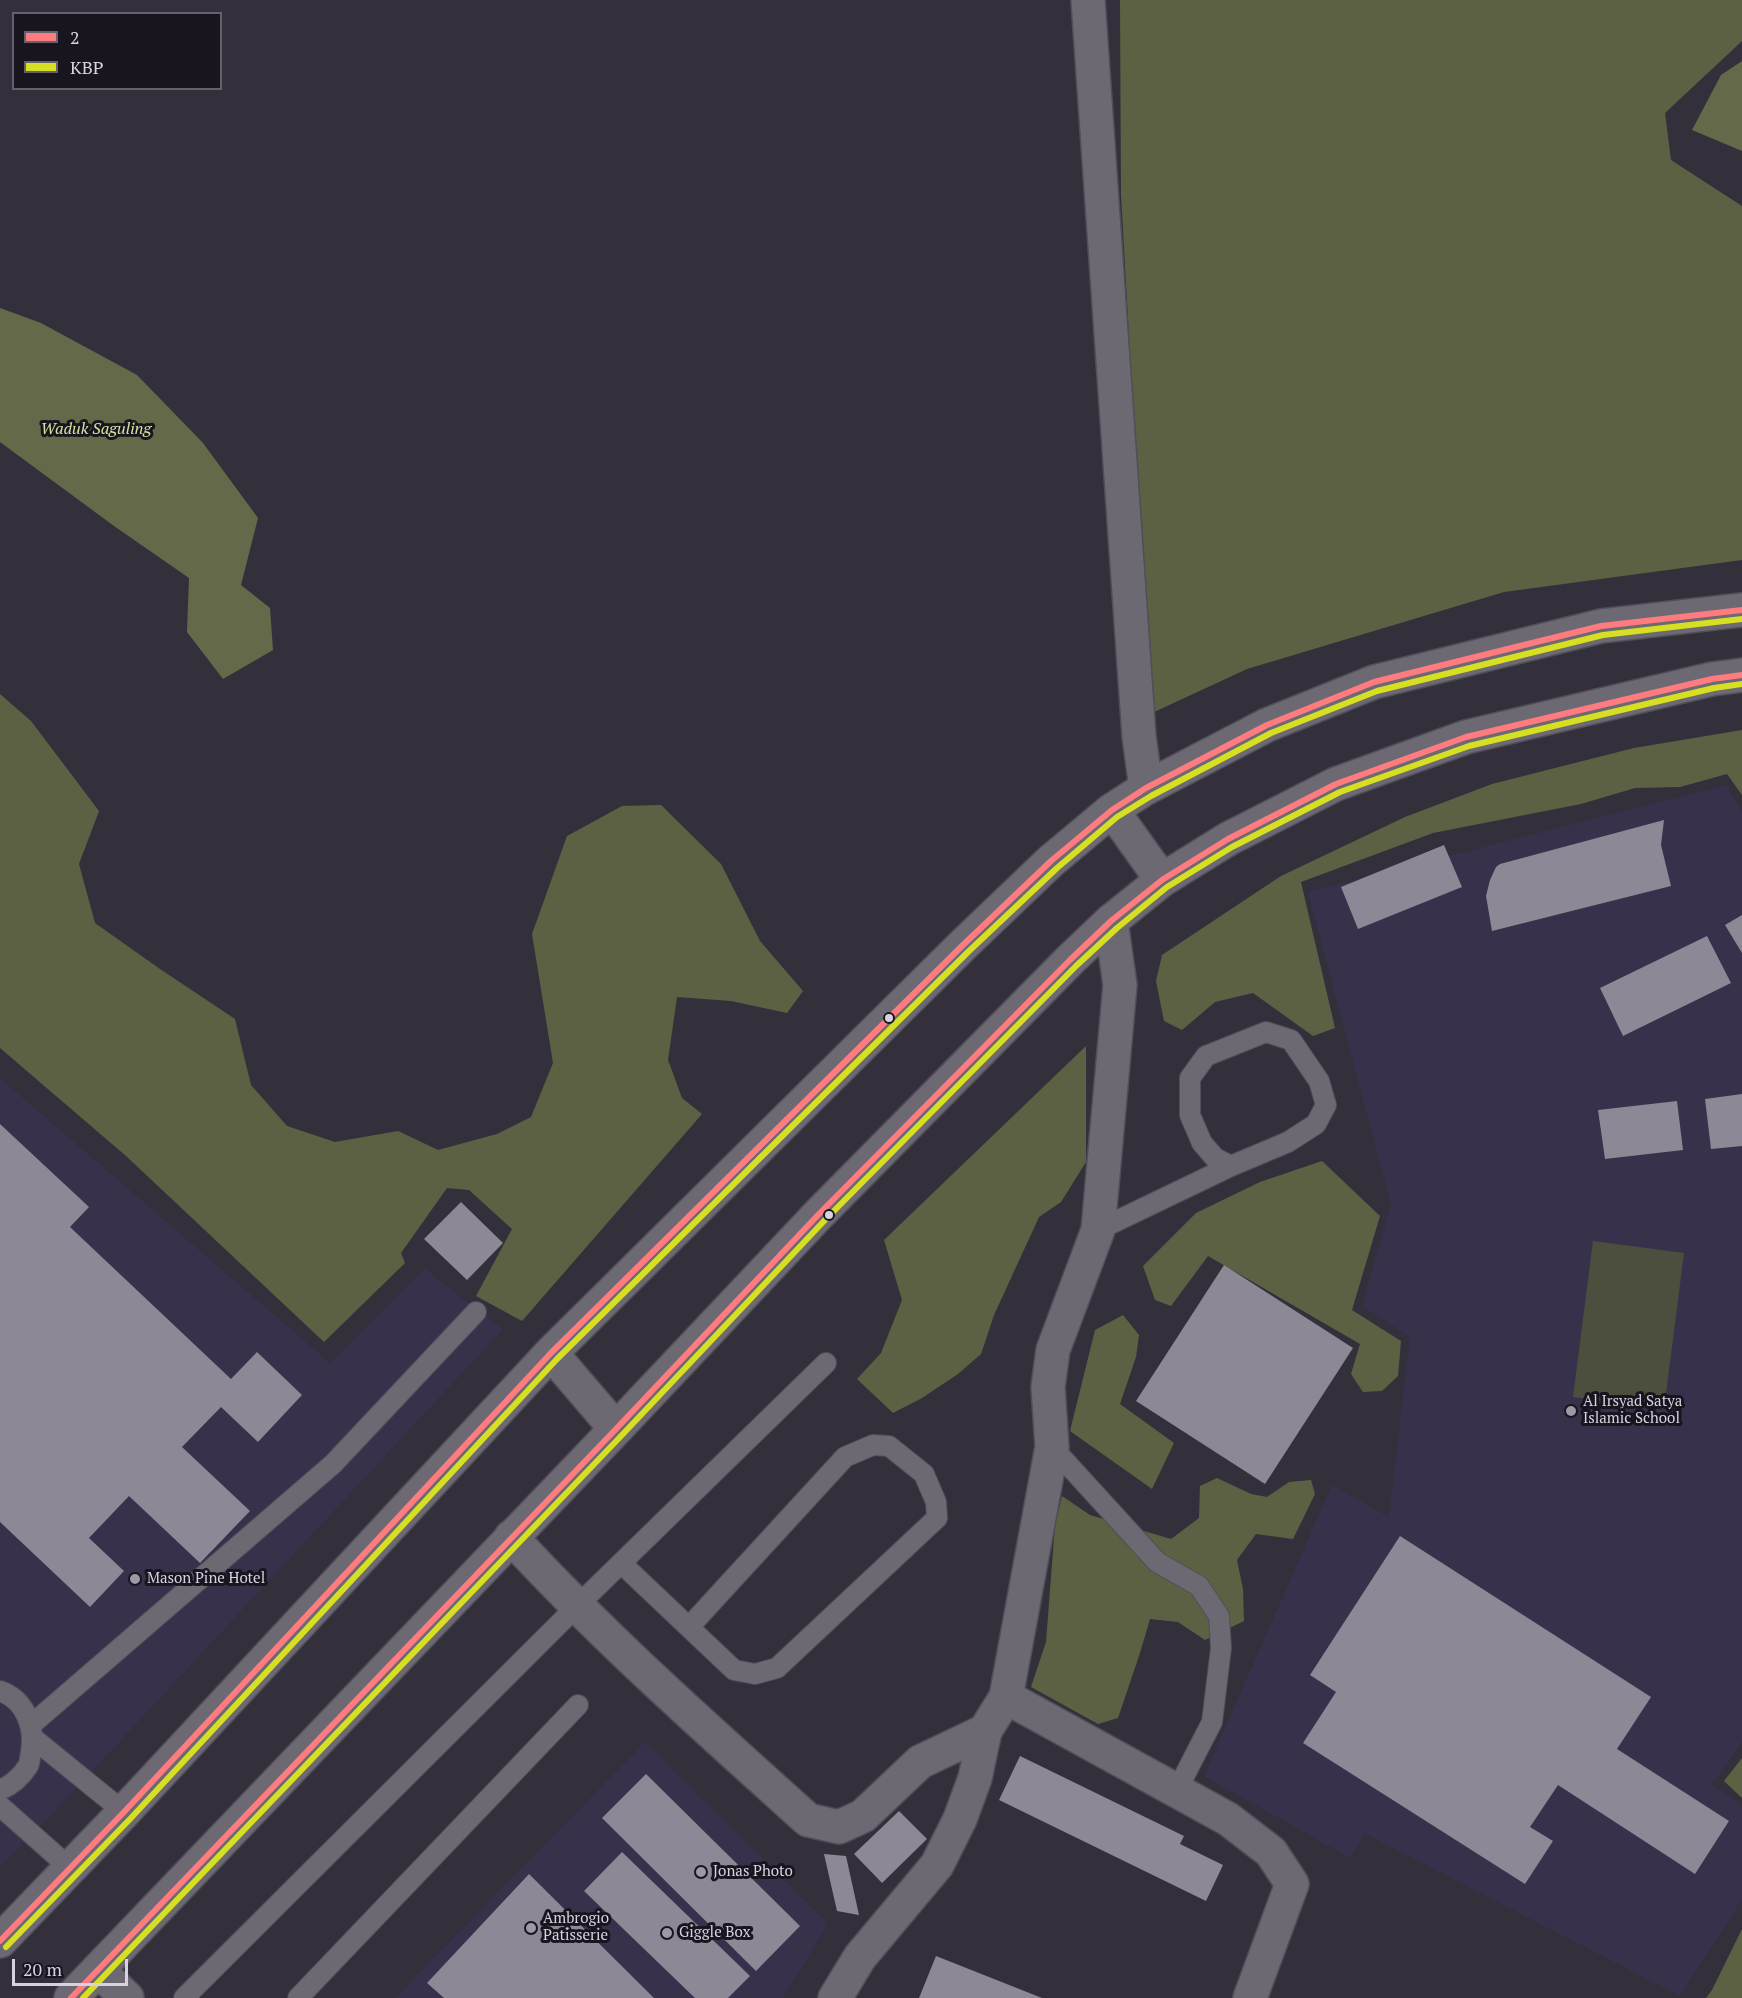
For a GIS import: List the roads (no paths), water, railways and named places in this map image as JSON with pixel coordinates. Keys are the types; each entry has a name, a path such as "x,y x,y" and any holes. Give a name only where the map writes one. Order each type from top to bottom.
{"main road":[{"path":"1088,0 1138,724 1146,788"},
{"path":"0,1941 124,1812 551,1353 954,954 1051,861 1112,810 1146,788 1267,725 1374,682 1601,626 1742,610"},
{"path":"71,1998 818,1215 1070,960 1112,921 1162,880 1228,838 1336,784 1466,737 1727,677"},
{"path":"1112,810 1162,880"},
{"path":"835,1998 860,1957 937,1865 960,1819 975,1778 985,1731 1006,1697 1052,1446 1048,1387 1053,1350 1098,1230 1120,985 1112,921"},
{"path":"551,1353 616,1429"},
{"path":"511,1537 576,1607 634,1663 808,1820 839,1827 863,1816 920,1762 985,1731"},
{"path":"1006,1697 1227,1819 1271,1852 1292,1884 1250,1998"},
{"path":"98,1970 127,1998"}],"lane":[{"path":"1098,1230 1231,1166 1288,1142 1316,1124 1326,1105 1319,1081 1291,1040 1266,1032 1206,1056 1190,1078 1190,1115 1202,1143 1215,1158 1231,1166"},
{"path":"32,1732 333,1464 476,1312"},
{"path":"184,1998 576,1607 826,1362"},
{"path":"621,1563 734,1670 755,1674 777,1668 936,1518 936,1502 924,1474 889,1446 873,1445 844,1457 689,1627"},
{"path":"1052,1446 1157,1562 1199,1586 1220,1616 1221,1648 1212,1722 1177,1790"},
{"path":"0,1790 12,1785 29,1764 32,1732 22,1707 2,1690"},
{"path":"298,1998 578,1705"},
{"path":"32,1732 124,1812"},
{"path":"0,1806 70,1868"}],"water":[{"path":"1742,61 1742,151 1692,130 1721,75"},
{"name":"Waduk Saguling","path":"0,308 41,323 137,375 203,443 258,518 241,585 270,608 273,650 223,679 187,632 189,578 0,442"}],"place":[{"name":"Al Irsyad Satya Islamic School","path":"1571,1411"},
{"name":"Mason Pine Hotel","path":"135,1579"},
{"name":"Jonas Photo","path":"701,1872"},
{"name":"Ambrogio Patisserie","path":"531,1928"},
{"name":"Giggle Box","path":"667,1933"}]}
